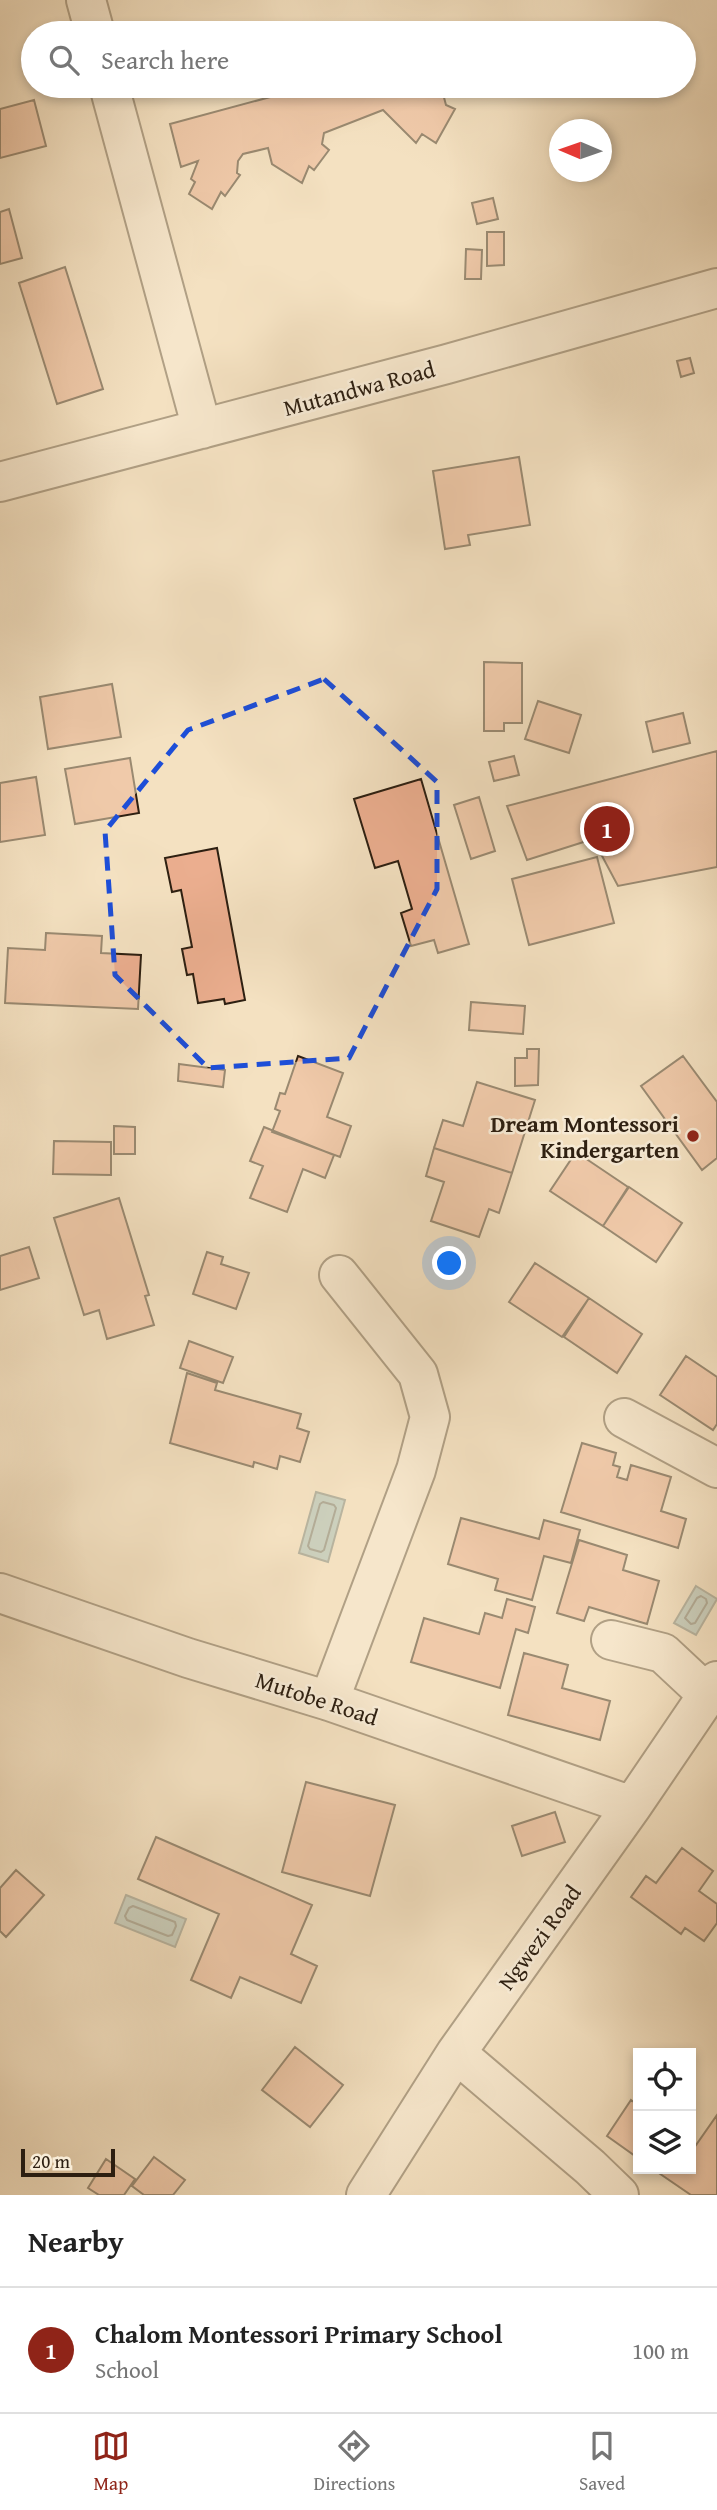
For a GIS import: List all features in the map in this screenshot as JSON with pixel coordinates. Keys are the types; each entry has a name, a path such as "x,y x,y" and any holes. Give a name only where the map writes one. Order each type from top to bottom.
{"street":[{"path":"86,0 92,21"},
{"path":"112,98 202,429"},
{"name":"Mutandwa Road","path":"0,482 447,364 717,288"},
{"path":"329,1701 416,1470 430,1417 418,1374 339,1275"},
{"path":"624,1418 717,1468"},
{"name":"Mutobe Road","path":"0,1593 188,1658 329,1701 632,1806"},
{"path":"611,1640 663,1653 713,1688"},
{"name":"Ngwezi Road","path":"366,2195 456,2053 713,1688"},
{"path":"456,2053 590,2166 619,2195"}],"highlighted area":[{"path":"324,679 437,782 437,889 349,1058 208,1068 115,975 105,831 188,730"}],"water":[{"path":"316,1492 345,1500 328,1562 299,1553"},
{"path":"696,1586 717,1599 696,1635 674,1623"},
{"path":"126,1895 186,1919 175,1947 115,1923"}],"building":[{"path":"266,98 444,98 446,105 455,109 436,143 422,134 416,143 383,110 324,133 322,144 329,150 314,170 309,166 302,183 272,164 268,148 243,154 238,161 237,173 240,175 225,196 221,192 212,209 189,194 195,182 191,179 198,161 181,167 170,124"},
{"path":"34,100 46,146 0,158 0,109"},
{"path":"493,198 498,219 477,224 472,203"},
{"path":"9,209 22,258 0,264 0,212"},
{"path":"487,232 504,232 504,265 487,266"},
{"path":"466,249 482,250 481,279 465,279"},
{"path":"65,267 103,389 57,404 19,283"},
{"path":"690,358 694,373 681,377 677,361"},
{"path":"519,457 530,525 468,535 470,545 445,549 433,471"},
{"path":"484,662 522,663 522,723 504,723 504,731 484,731"},
{"path":"112,684 121,737 48,749 40,697"},
{"path":"538,701 581,715 569,753 525,739"},
{"path":"683,713 690,743 653,752 646,722"},
{"path":"717,751 717,867 618,886 593,839 527,860 507,806"},
{"path":"514,756 519,775 494,781 489,762"},
{"path":"130,758 139,813 75,824 65,769"},
{"path":"36,777 45,835 0,842 0,783"},
{"path":"421,779 469,944 438,953 434,940 411,946 401,913 412,909 398,861 375,868 354,799"},
{"path":"479,797 495,851 471,859 454,805"},
{"path":"217,848 245,1000 225,1004 224,999 198,1003 193,974 187,975 182,949 192,947 181,890 172,892 165,858"},
{"path":"597,857 614,923 529,945 512,879"},
{"path":"46,933 102,936 101,953 141,955 138,1009 5,1003 8,948 45,950"},
{"path":"471,1002 525,1006 523,1034 469,1030"},
{"path":"527,1049 539,1049 538,1085 515,1086 515,1058 527,1058"},
{"path":"298,1056 343,1073 327,1117 351,1126 340,1157 272,1132 280,1111 275,1109 280,1093 285,1094"},
{"path":"683,1056 717,1102 717,1158 702,1170 641,1086"},
{"path":"179,1064 225,1070 223,1087 178,1081"},
{"path":"477,1082 535,1100 512,1173 434,1148 443,1120 463,1126"},
{"path":"114,1126 135,1127 135,1154 114,1154"},
{"path":"264,1127 334,1155 325,1178 303,1169 287,1212 250,1198 263,1166 250,1161"},
{"path":"54,1141 111,1142 111,1175 53,1174"},
{"path":"434,1148 512,1173 499,1213 489,1209 479,1237 431,1221 444,1182 426,1176"},
{"path":"576,1152 628,1187 603,1226 550,1191"},
{"path":"629,1187 682,1223 656,1262 603,1226"},
{"path":"119,1198 149,1295 145,1296 154,1325 107,1339 99,1310 84,1315 54,1218"},
{"path":"29,1247 39,1278 0,1290 0,1256"},
{"path":"207,1252 223,1257 221,1264 249,1273 236,1309 193,1294"},
{"path":"535,1263 589,1298 562,1337 509,1302"},
{"path":"589,1298 642,1334 617,1373 564,1337"},
{"path":"189,1341 233,1357 223,1383 180,1368"},
{"path":"686,1356 717,1377 717,1424 713,1430 660,1395"},
{"path":"187,1373 217,1383 215,1390 301,1414 297,1428 309,1432 300,1462 280,1456 277,1469 254,1462 253,1467 170,1443"},
{"path":"582,1443 616,1453 613,1465 620,1467 617,1477 627,1480 631,1465 671,1477 661,1511 686,1519 678,1548 561,1512"},
{"path":"461,1518 539,1539 544,1520 580,1530 571,1563 544,1556 532,1600 495,1590 498,1579 448,1564"},
{"path":"579,1540 627,1555 623,1570 659,1581 647,1624 589,1607 584,1621 557,1613"},
{"path":"507,1599 535,1607 528,1633 516,1629 500,1688 411,1662 424,1618 479,1634 485,1613 502,1618"},
{"path":"524,1653 568,1665 562,1688 610,1701 600,1740 508,1715"},
{"path":"306,1782 395,1805 370,1896 282,1872"},
{"path":"555,1812 565,1842 522,1856 512,1826"},
{"path":"156,1837 312,1905 291,1954 317,1966 301,2003 240,1977 231,1998 191,1980 219,1914 138,1879"},
{"path":"682,1848 713,1871 699,1891 717,1904 717,1923 704,1941 685,1928 681,1934 631,1897 646,1876 656,1883"},
{"path":"16,1870 44,1895 6,1937 0,1931 0,1888"},
{"path":"295,2047 343,2085 310,2127 262,2090"},
{"path":"631,2100 633,2154 607,2136"},
{"path":"717,2115 717,2195 691,2195 660,2174 696,2174 696,2145"},
{"path":"154,2157 185,2180 173,2195 144,2195 132,2186"},
{"path":"106,2159 135,2179 124,2195 99,2195 88,2188"}],"place":[{"name":"Chalom Montessori Primary School","path":"607,829"},
{"name":"Dream Montessori Kindergarten","path":"693,1136"}]}
